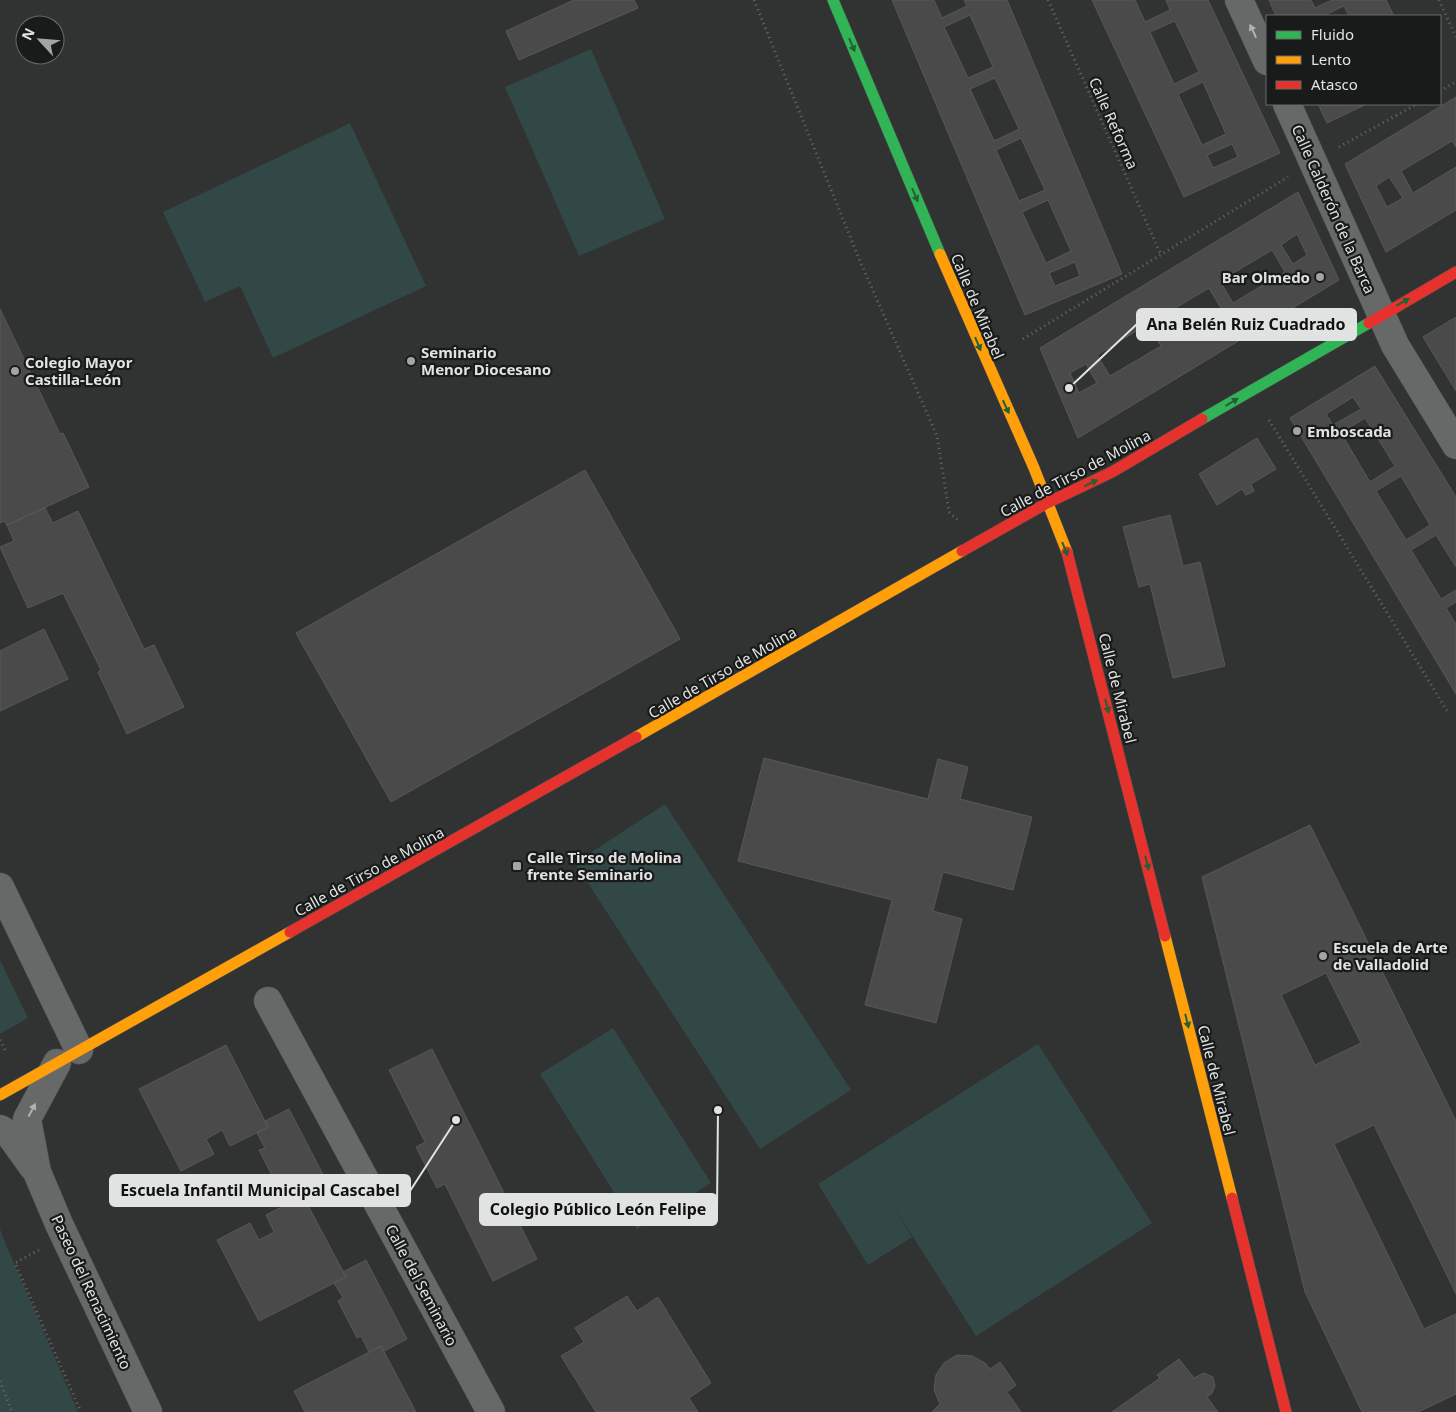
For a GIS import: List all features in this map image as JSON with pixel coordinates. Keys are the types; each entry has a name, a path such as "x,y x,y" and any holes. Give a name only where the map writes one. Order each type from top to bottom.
{"street":[{"name":"Calle de Mirabel","path":"833,0 986,363 1034,468 1072,569 1286,1412"},
{"path":"1239,0 1266,59"},
{"name":"Calle Calderón de la Barca","path":"1287,105 1395,345 1456,445"},
{"name":"Calle de Tirso de Molina","path":"0,1095 487,822 1047,503 1112,472 1456,272"},
{"path":"0,886 68,1056"},
{"name":"Calle del Seminario","path":"268,1001 491,1412"},
{"name":"Paseo del Renacimiento","path":"68,1056 27,1120 37,1172 59,1224 148,1412"},
{"name":"Paseo del Renacimiento","path":"0,1129 10,1135 37,1172"}],"path":[{"path":"754,0 860,261 937,436 950,512 958,520"},
{"name":"Calle Reforma","path":"1048,0 1161,255"},
{"path":"1439,0 1456,37"},
{"path":"1441,90 1456,82"},
{"path":"1023,340 1314,161 1415,105"},
{"path":"1269,420 1449,714"},
{"path":"0,1040 6,1052"},
{"name":"Paseo del Renacimiento","path":"44,1248 15,1263 81,1412"},
{"path":"0,1381 12,1412"}],"shaded area":[{"path":"591,49 665,219 579,256 505,87"},
{"path":"350,123 426,286 273,358 240,286 205,302 163,212"},
{"path":"665,804 851,1090 760,1149 575,863"},
{"path":"0,960 28,1018 0,1034"},
{"path":"613,1028 711,1183 637,1229 540,1074"},
{"path":"1038,1044 1152,1223 976,1336 889,1199 912,1237 868,1265 818,1184"},
{"path":"0,1229 7,1247 78,1412 0,1412"}],"building":[{"path":"574,0 634,0 638,8 519,60 506,31"},
{"path":"892,0 934,0 942,18 967,6 964,0 1007,0 1122,274 1025,315","holes":["970,15 993,67 968,78 944,27","995,78 1019,129 994,141 970,89","1021,138 1045,190 1019,201 996,150","1048,200 1071,251 1046,263 1022,212","1075,262 1080,276 1055,286 1049,273"]},
{"path":"1092,0 1135,0 1145,22 1170,10 1166,0 1208,0 1280,153 1184,197","holes":["1175,21 1199,72 1174,84 1150,32","1203,82 1226,134 1202,145 1178,94","1232,144 1238,157 1213,168 1207,155"]},
{"path":"1269,0 1311,0 1315,8 1332,0 1386,0 1394,15 1348,15 1344,6 1325,15 1276,15"},
{"path":"1456,97 1456,147 1452,141 1401,171 1413,193 1456,167 1456,210 1386,252 1345,164","holes":["1389,177 1403,198 1387,207 1376,186"]},
{"path":"1318,105 1365,105 1327,123"},
{"path":"1298,192 1339,280 1078,438 1040,348","holes":["1297,234 1307,255 1293,264 1281,245","1272,250 1285,272 1233,303 1220,281","1209,288 1222,310 1170,340 1157,319","1148,324 1161,346 1110,376 1097,355","1086,364 1097,383 1079,393 1070,373"]},
{"name":"Colegio Mayor Castilla-León","path":"0,309 60,434 63,433 89,487 7,525 4,521 0,523"},
{"path":"1456,317 1456,391 1423,337"},
{"path":"1375,366 1456,497 1456,567 1436,535 1411,550 1441,599 1456,590 1456,602 1446,608 1456,624 1456,694 1290,418","holes":["1353,397 1361,409 1333,425 1326,414","1365,418 1395,466 1370,482 1341,433","1401,476 1430,525 1406,540 1376,491"]},
{"path":"1257,438 1276,469 1251,484 1254,491 1246,495 1242,489 1217,505 1199,474"},
{"path":"585,470 680,639 391,802 296,633"},
{"path":"45,508 53,523 78,511 144,649 154,645 184,707 127,734 98,672 101,670 63,593 28,608 0,547 14,541 7,525"},
{"path":"1170,515 1183,566 1200,562 1225,666 1173,678 1150,584 1139,587 1123,527"},
{"path":"44,629 68,679 0,711 0,651"},
{"path":"764,758 928,799 938,759 968,767 960,799 1032,817 1013,890 943,872 933,911 962,919 936,1023 865,1005 892,900 738,861"},
{"path":"1310,825 1456,1121 1456,1294 1374,1125 1334,1144 1424,1329 1456,1314 1456,1394 1418,1412 1362,1412 1305,1292 1202,877","holes":["1326,973 1361,1043 1315,1065 1281,995"]},
{"path":"226,1045 268,1127 230,1146 222,1130 206,1139 214,1154 181,1171 139,1089"},
{"path":"432,1049 537,1259 493,1281 445,1184 437,1188 416,1147 425,1142 389,1070"},
{"path":"289,1109 330,1188 306,1200 303,1196 292,1201 284,1185 279,1189 259,1150 265,1148 257,1133 268,1127 265,1121"},
{"path":"303,1196 346,1277 259,1321 217,1240 250,1223 259,1240 274,1232 266,1215"},
{"path":"366,1260 407,1339 384,1351 381,1346 369,1352 361,1336 357,1338 338,1301 343,1298 334,1283 346,1277 343,1272"},
{"path":"627,1296 637,1311 658,1297 711,1383 689,1398 698,1412 596,1412 561,1356 584,1342 575,1328"},
{"path":"381,1346 416,1412 305,1412 294,1391"},
{"path":"957,1355 972,1356 985,1363 990,1369 1000,1362 1016,1385 1007,1392 1021,1412 932,1412 940,1404 934,1390 936,1375 944,1363"},
{"path":"1179,1359 1194,1378 1204,1373 1213,1377 1215,1386 1212,1393 1207,1397 1218,1412 1112,1412 1160,1378 1157,1375"}],"traffic: fast":[{"path":"833,0 940,254"},
{"path":"1202,419 1369,323"}],"traffic: slow":[{"path":"940,254 1034,468 1067,552"},
{"path":"636,737 962,551"},
{"path":"0,1095 290,932"},
{"path":"1165,936 1232,1198"}],"traffic: jam":[{"path":"1369,323 1456,272"},
{"path":"962,551 1047,503 1112,472 1202,419"},
{"path":"1067,552 1165,936"},
{"path":"290,932 636,737"},
{"path":"1232,1198 1286,1412"}],"place":[{"name":"Bar Olmedo","path":"1320,277"},
{"name":"Seminario Menor Diocesano","path":"411,361"},
{"name":"Colegio Mayor Castilla-León","path":"15,371"},
{"name":"Ana Belén Ruiz Cuadrado","path":"1069,388"},
{"name":"Emboscada","path":"1297,431"},
{"name":"Calle Tirso de Molina frente Seminario","path":"517,866"},
{"name":"Escuela de Arte de Valladolid","path":"1323,956"},
{"name":"Colegio Público León Felipe","path":"718,1110"},
{"name":"Escuela Infantil Municipal Cascabel","path":"456,1120"}]}
